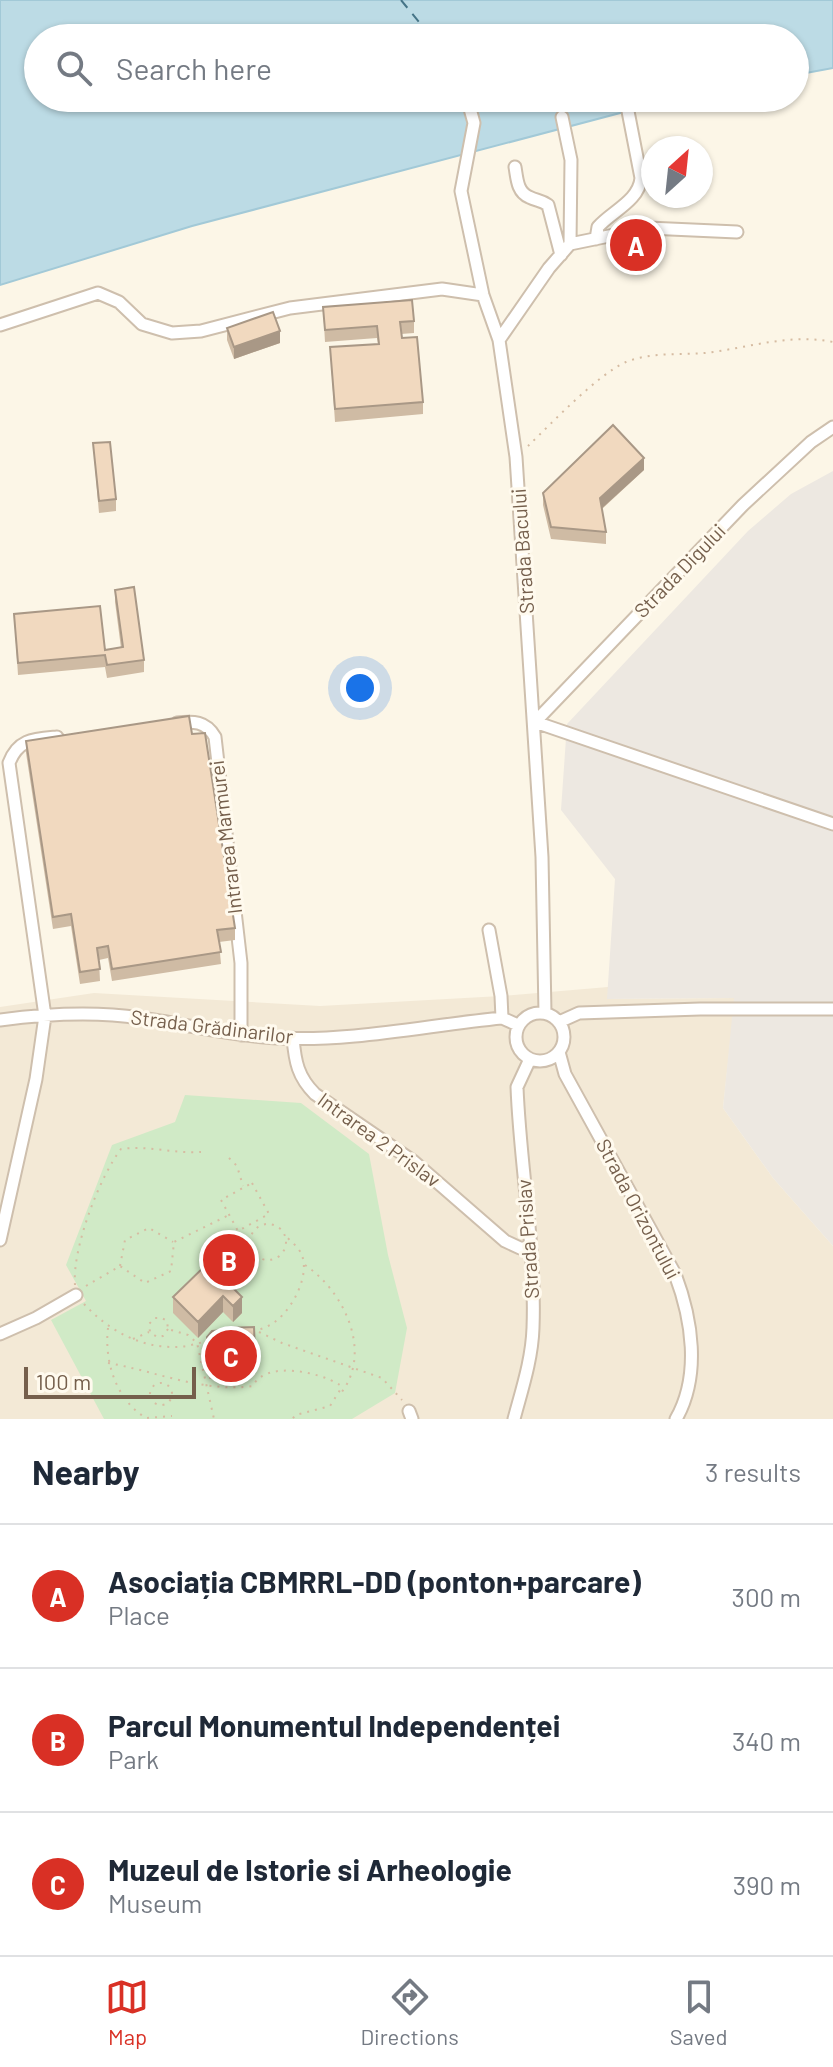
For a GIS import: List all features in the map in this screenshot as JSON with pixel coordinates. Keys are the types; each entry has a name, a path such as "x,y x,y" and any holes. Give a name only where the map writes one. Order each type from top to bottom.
{"street":[{"name":"Strada Bacului","path":"471,112 474,123 461,191 483,295 499,340 516,457 535,722 545,1013"},
{"path":"596,239 598,227 632,198 640,187 628,112"},
{"path":"499,340 570,244 571,160 562,117"},
{"path":"515,167 520,190 526,196 548,205 561,255"},
{"path":"570,244 648,228 737,232"},
{"path":"0,325 98,293 119,302 142,324 172,333 201,331 290,308 442,289 483,295"},
{"name":"Strada Digului","path":"535,722 743,505 811,442 833,427"},
{"name":"Intrarea Marmurei","path":"164,724 194,721 206,726 215,737 241,963 241,1035"},
{"path":"535,722 833,824"},
{"path":"0,1240 36,1079 45,1016 9,763 19,745 29,740 74,735"},
{"path":"489,930 502,1018 518,1025"},
{"path":"559,1022 579,1013 833,1009"},
{"path":"545,1013 559,1022 564,1037 559,1052 546,1061 530,1059 518,1048 515,1041 518,1025 530,1014 545,1013"},
{"name":"Strada Grădinarilor","path":"0,1020 45,1016 137,1017 241,1035 293,1038 344,1037 502,1018"},
{"name":"Intrarea 2 Prislav","path":"293,1038 295,1064 315,1094 422,1168 505,1241 520,1248 531,1248"},
{"name":"Strada Orizontului","path":"559,1052 565,1074 675,1274 685,1302 691,1334 690,1365 687,1393 676,1419"},
{"name":"Strada Prislav","path":"514,1419 533,1330 531,1248 517,1087 530,1059"},
{"path":"0,1334 76,1295"}],"path":[{"path":"516,457 567,408 625,363 647,356 704,353 783,340 814,338 833,342"},
{"path":"201,1152 183,1154 134,1147 121,1149 110,1163 90,1213 74,1267 76,1295 108,1327 156,1347 180,1348 218,1339"},
{"path":"229,1158 237,1166 244,1187"},
{"path":"252,1183 269,1214 238,1231 221,1200 244,1187 252,1183"},
{"path":"174,1242 229,1215"},
{"path":"256,1221 259,1226"},
{"path":"259,1226 271,1225 284,1235 296,1246 304,1264 321,1275 352,1329 357,1348 351,1380 330,1406 296,1415 292,1419"},
{"path":"259,1226 250,1241 253,1251 262,1259 272,1259 281,1254 286,1243 284,1235"},
{"path":"120,1266 125,1240 149,1228 174,1242"},
{"path":"120,1266 145,1283 171,1271 174,1242"},
{"path":"243,1334 276,1321 287,1309 296,1295 304,1264"},
{"path":"92,1281 120,1266"},
{"path":"133,1339 150,1332 160,1337 166,1334 167,1321 159,1317 150,1323 150,1332"},
{"path":"108,1327 108,1363 127,1402 146,1418 172,1416"},
{"path":"168,1329 188,1335 197,1343 214,1419"},
{"path":"256,1331 382,1378 400,1395 411,1415"},
{"path":"108,1363 205,1385 240,1388 253,1386 257,1378 270,1371 313,1374 340,1385 338,1397"},
{"path":"162,1383 163,1377"},
{"path":"162,1383 169,1386 172,1393 170,1401 162,1405 154,1403 150,1393 154,1385 162,1383"}],"shaded area":[{"path":"833,471 833,1246 773,1178 723,1108 734,998 607,999 615,879 561,810 567,724 748,531 791,494"},
{"path":"608,987 608,999 735,998 723,1108 773,1178 833,1246 833,1419 0,1419 0,1007 94,993 320,1006"}],"green space":[{"path":"185,1095 301,1103 369,1154 388,1255 407,1328 395,1393 352,1419 104,1419 51,1320 86,1301 66,1265 112,1145 175,1122"}],"water":[{"path":"0,0 833,0 833,68 809,72 809,24 24,24 24,112 624,112 192,226 0,285"}],"building":[{"path":"412,300 414,321 400,322 402,338 417,337 423,402 335,409 330,347 379,344 377,326 325,330 323,307"},
{"path":"273,312 280,331 234,347 227,328"},
{"path":"613,425 644,458 600,498 606,532 551,527 543,493"},
{"path":"110,442 116,499 99,501 93,443"},
{"path":"134,587 144,660 107,665 105,655 18,663 14,614 100,606 105,650 123,647 115,590"},
{"path":"189,716 192,734 205,733 235,928 217,930 221,952 112,969 108,946 97,948 100,969 80,972 71,914 53,917 26,741"},
{"path":"208,1263 242,1297 233,1306 223,1296 198,1322 173,1297"},
{"path":"254,1327 255,1352 232,1352 233,1365 209,1367 207,1337 212,1331"}],"ferry route":[{"path":"401,0 421,24"}],"place":[{"name":"Asociația CBMRRL-DD (ponton+parcare)","path":"636,245"},
{"name":"Parcul Monumentul Independenței","path":"229,1260"},
{"name":"Muzeul de Istorie si Arheologie","path":"231,1356"}]}
